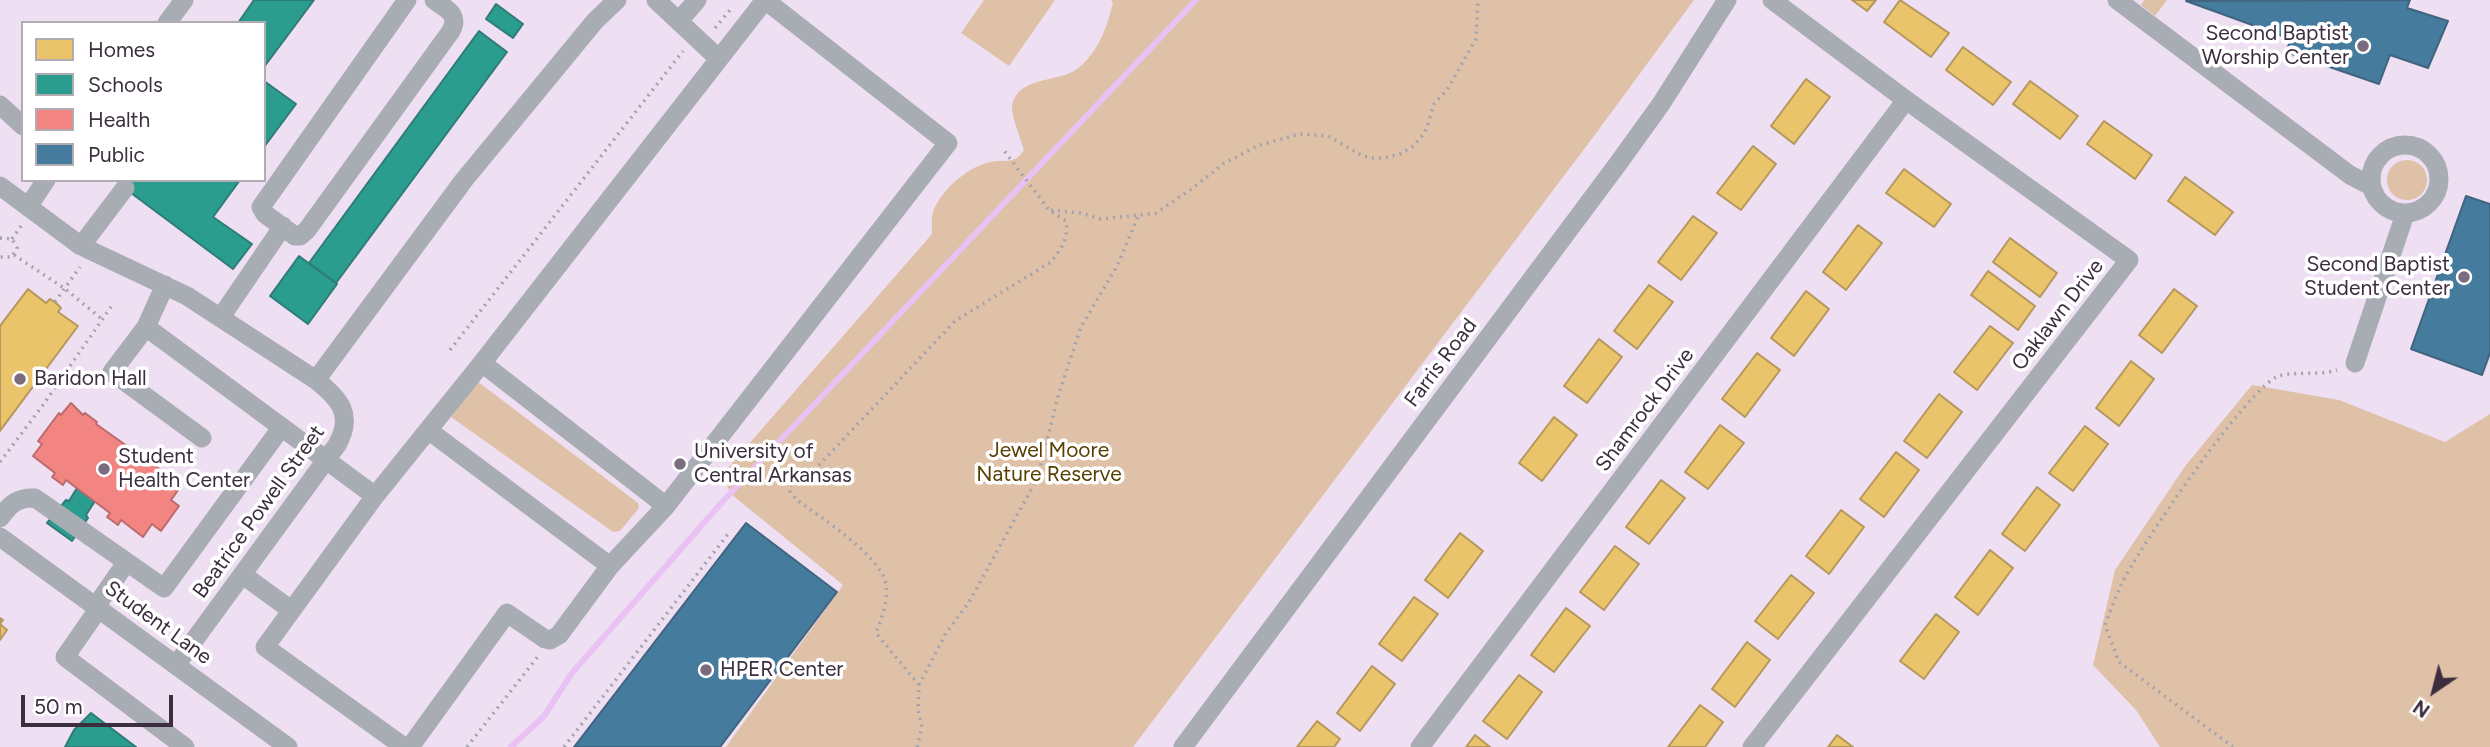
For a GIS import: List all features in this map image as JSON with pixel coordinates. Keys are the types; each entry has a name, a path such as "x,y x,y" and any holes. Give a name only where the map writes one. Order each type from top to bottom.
{"street":[{"path":"168,21 184,0"},
{"path":"407,0 262,206 263,212 297,236 304,233 451,31 455,22 452,13 434,0"},
{"path":"316,380 464,180 595,21 617,0"},
{"path":"656,0 719,59"},
{"path":"679,21 697,0"},
{"path":"404,747 265,647 375,496 765,0 948,143 666,506 610,566 555,638 545,639 507,613 410,747"},
{"name":"Farris Road","path":"1183,747 1618,165 1661,104 1727,0"},
{"name":"Oaklawn Drive","path":"1752,747 2129,260 1772,0"},
{"path":"2117,0 2350,175 2371,186"},
{"name":"Shamrock Drive","path":"1420,747 1906,100"},
{"path":"0,105 21,124"},
{"path":"2408,145 2428,154 2439,173 2436,194 2421,210 2405,214 2389,210 2379,203 2371,186 2371,169 2385,150 2408,145"},
{"path":"25,216 45,182"},
{"name":"Beatrice Powell Street","path":"0,186 25,216 83,253 164,285 221,317 316,380 337,399 345,416 343,434 326,461 176,665"},
{"path":"83,253 125,188"},
{"path":"2355,363 2405,214"},
{"path":"221,317 283,226"},
{"path":"164,285 146,327 112,372 202,438"},
{"path":"146,327 375,496"},
{"path":"482,363 666,506"},
{"path":"0,517 16,501 24,497 35,498 164,588 281,428"},
{"path":"428,430 610,566"},
{"name":"Student Lane","path":"0,537 288,747"},
{"path":"126,563 65,657 186,747"},
{"path":"243,575 291,610"}],"path":[{"path":"711,32 738,0"},
{"path":"1049,210 1080,213 1101,219 1156,213 1223,164 1257,146 1299,134 1328,136 1371,158 1384,158 1412,147 1427,128 1434,104 1447,90 1476,39 1478,0"},
{"path":"450,350 685,48"},
{"path":"919,685 876,633 885,608 886,583 872,557 797,500 790,491 790,486 820,464 955,321 1051,262 1061,249 1068,228 1066,221 1049,210 1002,148"},
{"path":"917,747 922,727 918,710 919,685 946,633 969,602 1037,479 1059,393 1081,327 1117,266 1139,214"},
{"path":"12,239 25,216"},
{"path":"0,238 12,239"},
{"path":"0,257 8,258 14,255 17,248 12,239"},
{"path":"55,302 83,253"},
{"path":"14,255 64,288 103,320"},
{"path":"0,463 113,304"},
{"path":"2234,747 2119,662 2105,625 2121,584 2149,537 2203,460 2256,394 2277,376 2325,374 2355,363"},
{"path":"564,747 728,534"},
{"path":"467,747 540,654"}],"green space":[{"path":"984,0 1055,0 1009,66 961,33"},
{"name":"Jewel Moore Nature Reserve","path":"1111,0 1694,0 1133,747 726,747 843,585 731,494 725,481 727,469 932,234 933,212 942,195 972,169 990,162 1013,160 1021,155 1024,150 1012,112 1015,98 1029,85 1069,73 1084,63 1105,30 1113,3"},
{"path":"2144,0 2167,0 2155,16 2141,5"},
{"path":"2407,160 2415,161 2421,166 2426,172 2426,188 2421,194 2415,199 2407,200 2399,199 2393,194 2388,188 2387,180 2388,172 2393,166 2399,161"},
{"path":"477,381 638,503 639,508 620,531 613,532 451,417"},
{"path":"2252,385 2339,400 2445,442 2490,414 2490,747 2160,747 2136,710 2093,665 2115,570 2186,465"}],"building: Homes":[{"path":"1852,0 1876,0 1867,11"},
{"path":"1900,0 1949,33 1931,57 1884,22"},
{"path":"1963,47 2011,82 1993,105 1946,70"},
{"path":"1806,79 1830,97 1794,144 1771,126"},
{"path":"2030,81 2078,116 2060,139 2013,104"},
{"path":"2104,121 2152,155 2135,179 2087,144"},
{"path":"1753,146 1776,164 1741,210 1717,193"},
{"path":"1904,169 1951,204 1934,227 1886,193"},
{"path":"2185,177 2233,212 2215,235 2168,201"},
{"path":"1693,216 1717,233 1681,280 1658,262"},
{"path":"1858,225 1882,243 1846,290 1823,272"},
{"path":"2010,238 2057,273 2040,297 1993,262"},
{"path":"1988,271 2035,306 2018,330 1971,295"},
{"path":"1649,285 1673,302 1637,349 1614,331"},
{"name":"Baridon Hall","path":"28,289 46,303 50,299 55,302 61,308 58,312 78,326 0,431 0,326"},
{"path":"2174,289 2197,306 2162,353 2139,335"},
{"path":"1806,291 1829,309 1794,356 1771,338"},
{"path":"1990,326 2013,343 1977,390 1954,372"},
{"path":"1599,339 1622,357 1587,403 1564,386"},
{"path":"1757,353 1780,370 1745,417 1722,399"},
{"path":"2131,361 2154,379 2119,426 2096,408"},
{"path":"1939,394 1962,412 1927,458 1904,441"},
{"path":"1554,417 1577,435 1542,481 1519,463"},
{"path":"1720,425 1744,443 1708,489 1685,472"},
{"path":"2085,426 2108,444 2073,491 2049,473"},
{"path":"1896,452 1919,470 1884,517 1860,499"},
{"path":"1661,480 1685,498 1649,544 1626,527"},
{"path":"2037,487 2060,505 2025,551 2002,534"},
{"path":"1841,510 1864,527 1829,574 1806,556"},
{"path":"1460,533 1483,551 1448,598 1425,580"},
{"path":"1615,546 1639,564 1604,610 1580,592"},
{"path":"1990,550 2013,568 1978,615 1955,597"},
{"path":"1791,575 1814,593 1778,639 1755,621"},
{"path":"1414,597 1438,614 1402,661 1379,644"},
{"path":"1566,608 1590,626 1554,672 1531,655"},
{"path":"1936,614 1959,632 1924,679 1900,661"},
{"path":"0,624 7,630 0,640"},
{"path":"1747,642 1770,660 1735,707 1712,689"},
{"path":"1372,666 1395,684 1360,731 1337,713"},
{"path":"1519,675 1542,692 1507,739 1483,721"},
{"path":"1700,705 1723,722 1705,747 1668,747"},
{"path":"1317,721 1340,739 1334,747 1297,747"},
{"path":"1475,735 1490,747 1466,747"},
{"path":"1837,735 1853,747 1828,747"}],"building: Schools":[{"path":"254,0 314,0 266,64 266,21 239,21"},
{"path":"496,4 523,24 513,38 486,19"},
{"path":"479,31 507,52 336,283 309,263"},
{"path":"266,82 296,104 266,144"},
{"path":"239,182 213,217 252,244 233,269 119,184"},
{"path":"299,256 337,284 308,324 270,296"},
{"path":"77,488 95,501 86,515 88,518 72,541 47,523 66,500 69,501"},
{"path":"91,713 136,747 65,747 74,730"}],"building: Health":[{"name":"Student Health Center","path":"71,403 83,415 85,413 141,456 143,454 154,462 153,464 181,486 171,500 179,506 161,531 152,524 143,537 121,520 118,525 107,517 110,513 66,480 63,485 52,477 55,473 33,456 42,444 38,441 59,413 61,415"}],"building: Public":[{"name":"Second Baptist Worship Center","path":"2410,0 2407,8 2448,21 2428,68 2390,55 2379,84 2286,52 2291,39 2186,1"},
{"name":"Second Baptist Student Center","path":"2466,196 2490,204 2490,353 2482,375 2411,349"},
{"name":"HPER Center","path":"746,523 837,592 720,747 574,747"}],"waterway":[{"path":"511,747 544,716 572,673 724,500 1196,0"}],"place":[{"name":"Second Baptist Worship Center","path":"2363,46"},
{"name":"Second Baptist Student Center","path":"2464,277"},
{"name":"Baridon Hall","path":"20,379"},
{"name":"University of Central Arkansas","path":"680,464"},
{"name":"Student Health Center","path":"104,469"},
{"name":"HPER Center","path":"706,670"}]}
